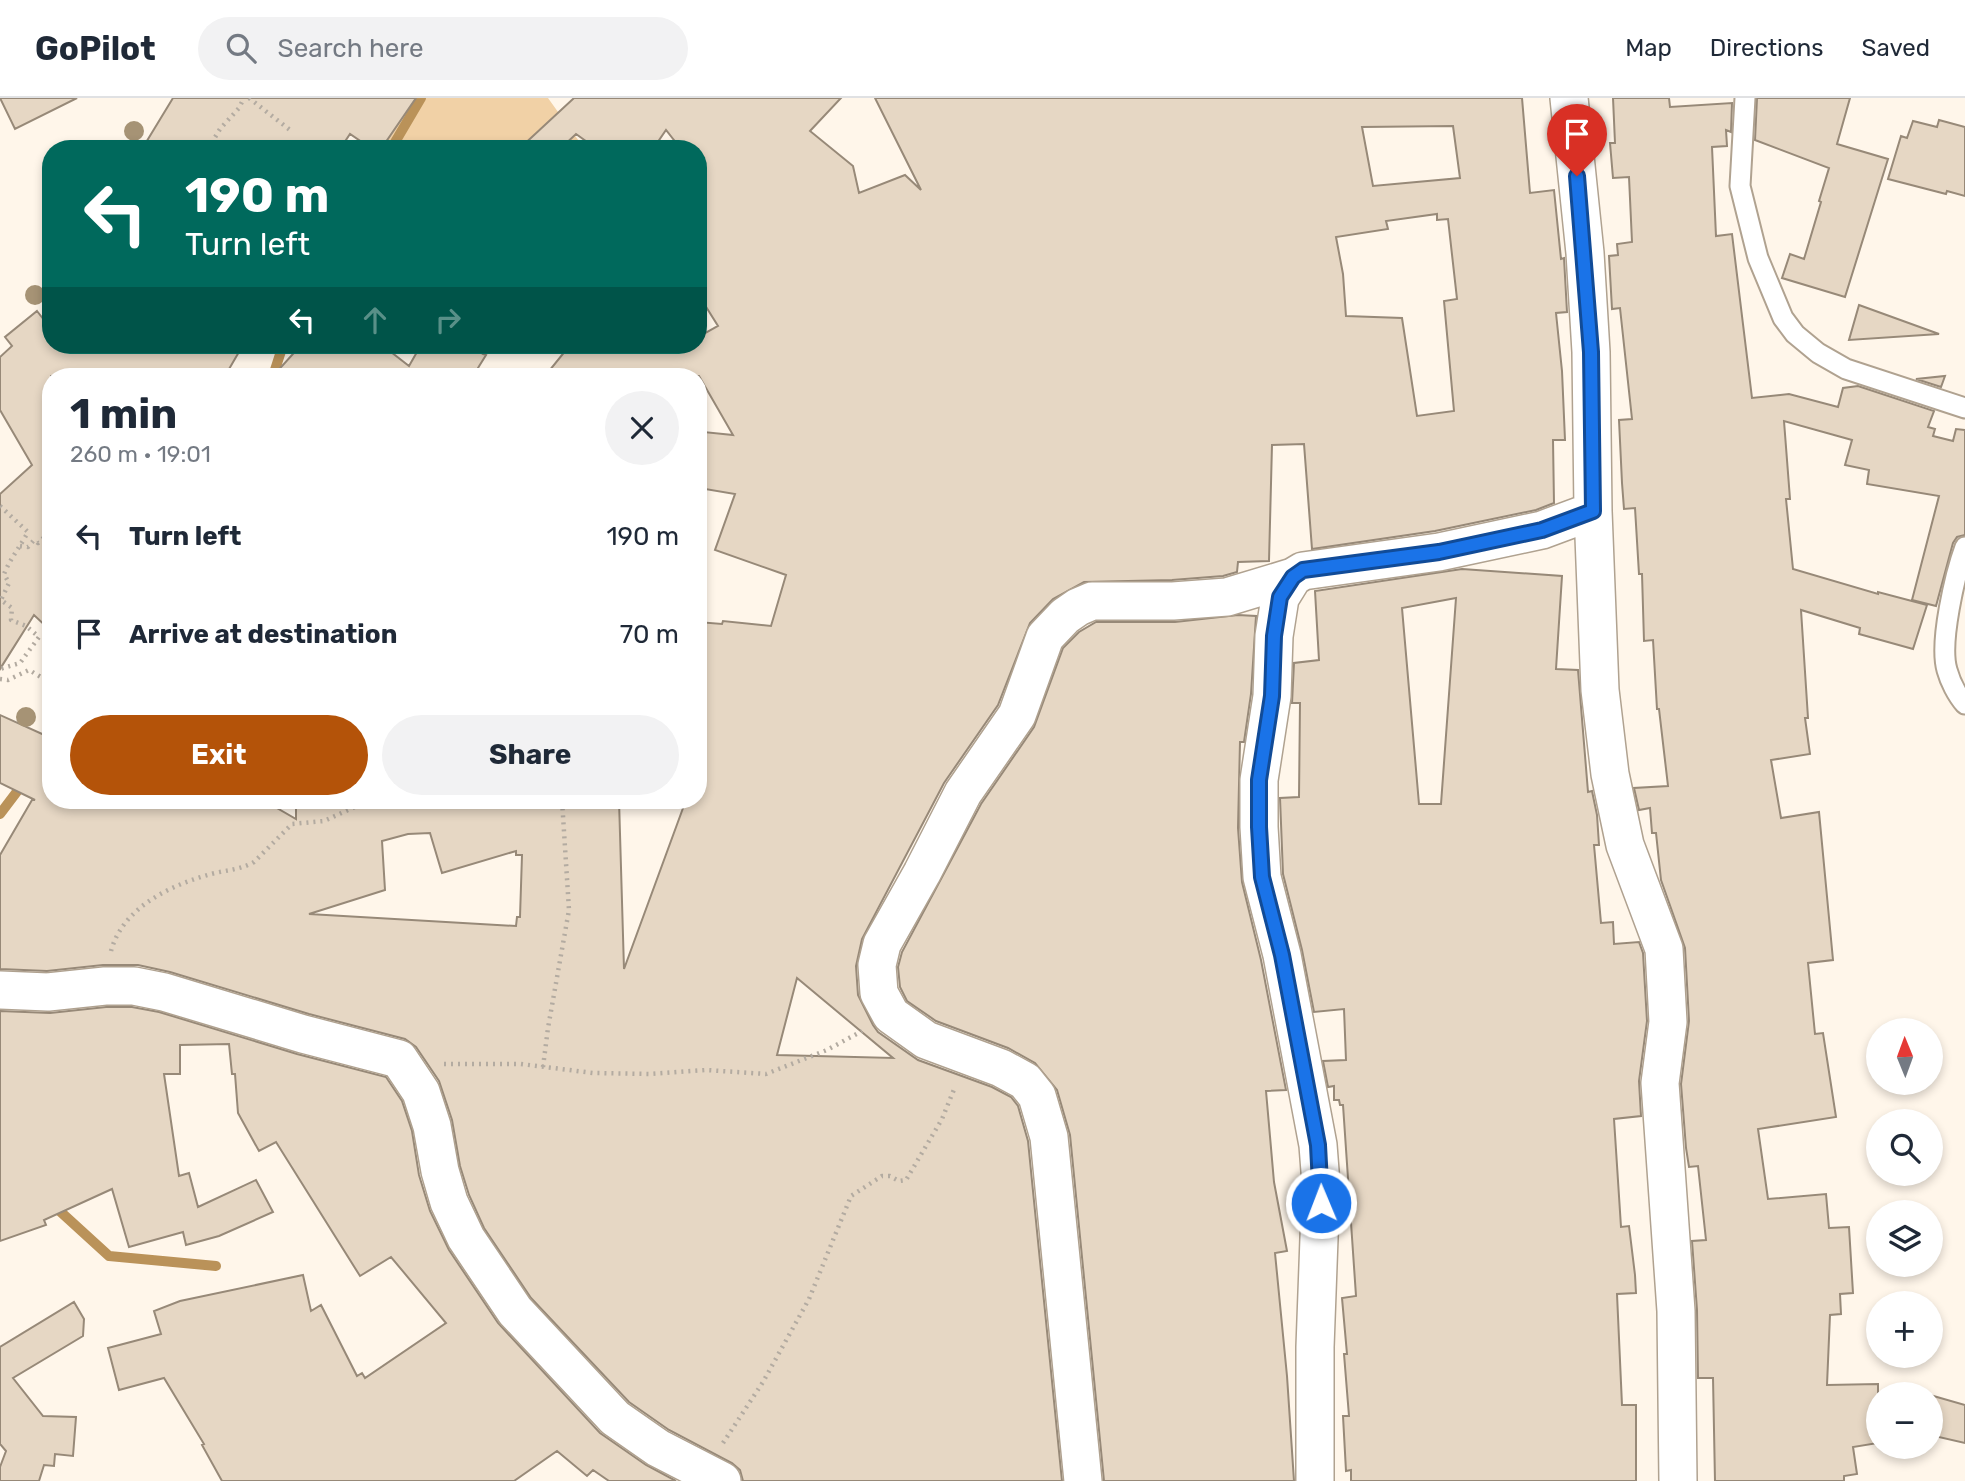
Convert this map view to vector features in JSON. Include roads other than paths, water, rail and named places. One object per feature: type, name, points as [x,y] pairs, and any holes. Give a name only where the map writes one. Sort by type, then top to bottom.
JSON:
[{"type":"street","points":[[1569,98],[1591,340],[1593,511],[1600,690],[1609,774],[1625,845],[1664,949],[1668,1022],[1660,1083],[1676,1299],[1678,1481]]},
{"type":"street","points":[[1083,1481],[1049,1137],[1037,1096],[1024,1081],[1001,1068],[926,1040],[891,1016],[879,993],[877,965],[882,944],[963,793],[1017,715],[1045,637],[1077,607],[1092,601],[1173,601],[1227,597],[1293,577],[1303,570],[1439,552],[1542,530],[1593,511]]},
{"type":"street","points":[[1293,577],[1280,597],[1274,636],[1272,696],[1259,780],[1259,827],[1262,877],[1282,955],[1318,1145],[1321,1184],[1315,1481]]},
{"type":"street","points":[[0,990],[48,992],[134,986],[164,992],[303,1034],[398,1059],[421,1092],[432,1126],[449,1202],[466,1238],[515,1311],[615,1418],[658,1448],[713,1477]]},
{"type":"lane","points":[[1745,98],[1740,187],[1758,258],[1783,318],[1795,334],[1818,353],[1846,369],[1965,408]]},
{"type":"lane","points":[[1965,547],[1946,631],[1947,669],[1959,698],[1965,704]]},
{"type":"waterway","points":[[396,140],[421,98]]},
{"type":"waterway","points":[[276,368],[280,354]]},
{"type":"waterway","points":[[0,814],[25,781]]},
{"type":"waterway","points":[[52,1204],[109,1256],[216,1266]]}]
